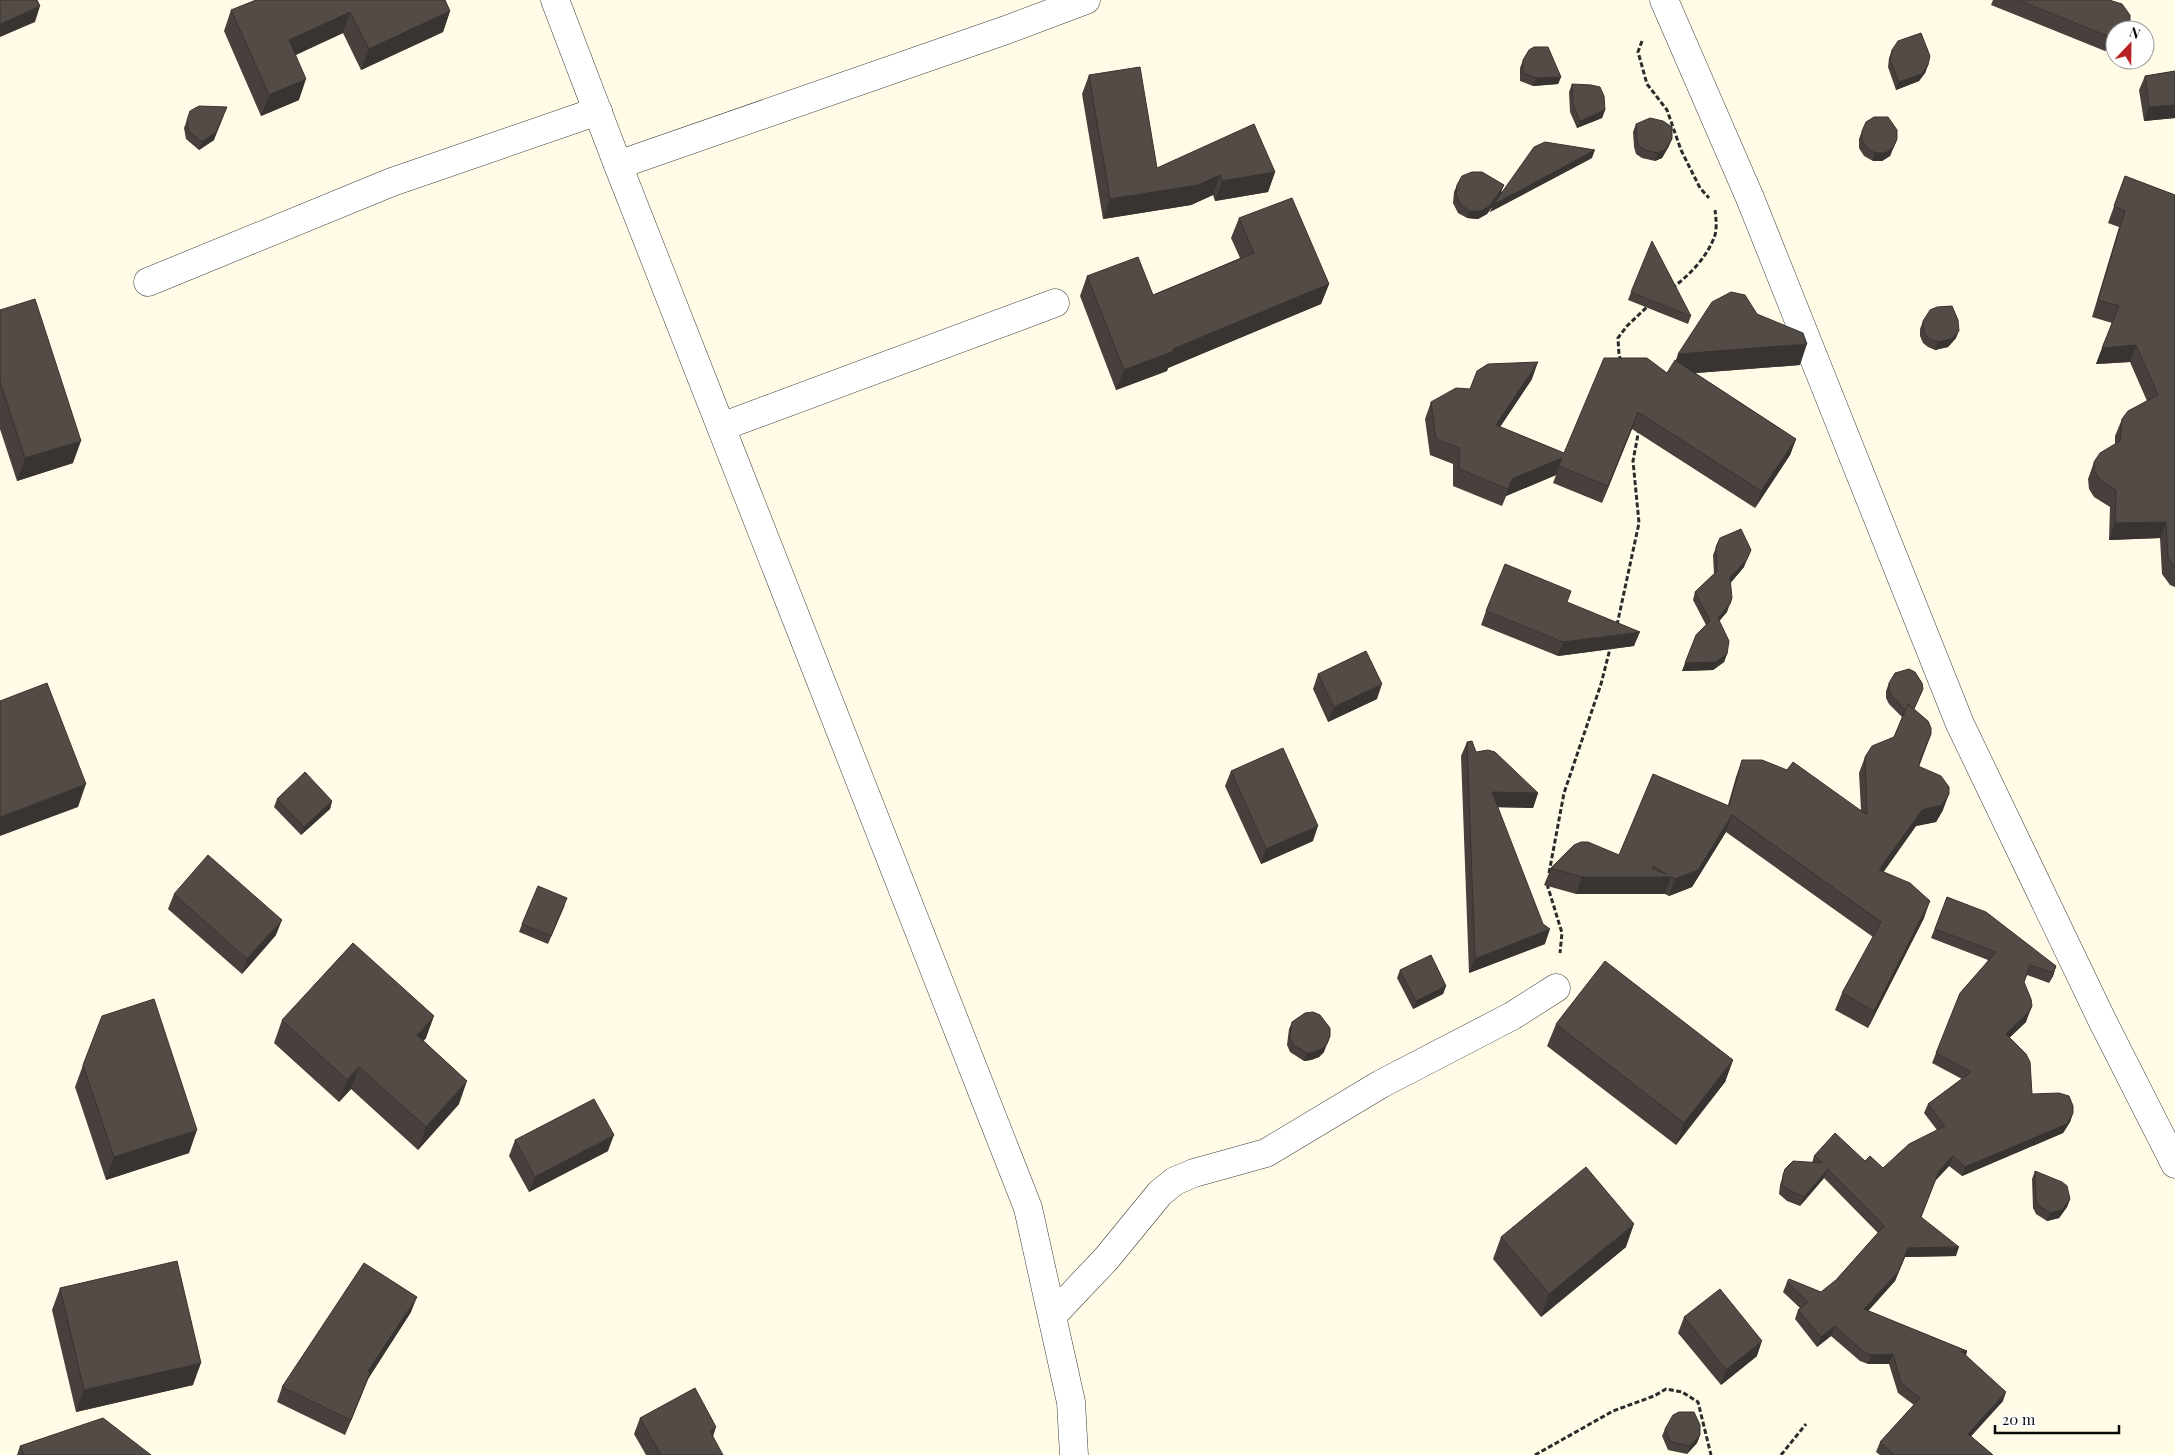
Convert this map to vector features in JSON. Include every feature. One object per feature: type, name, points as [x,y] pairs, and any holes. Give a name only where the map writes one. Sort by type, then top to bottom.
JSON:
[{"type":"street","points":[[555,0],[1028,1208],[1071,1402],[1074,1455]]},
{"type":"street","points":[[618,165],[1006,30],[1086,0]]},
{"type":"street","points":[[1664,0],[1750,198],[1960,724],[2102,1020],[2175,1164]]},
{"type":"street","points":[[148,282],[392,182],[598,110]]},
{"type":"street","points":[[721,427],[1055,303]]},
{"type":"street","points":[[1053,1315],[1106,1259],[1160,1193],[1175,1181],[1194,1173],[1266,1154],[1382,1084],[1512,1016],[1556,988]]},
{"type":"path","points":[[1644,35],[1638,52],[1647,84],[1667,110],[1681,150],[1700,188],[1713,202]]},
{"type":"path","points":[[1670,290],[1690,274],[1716,234],[1714,208]]},
{"type":"path","points":[[1623,364],[1619,356],[1618,338],[1642,310],[1656,300]]},
{"type":"path","points":[[1616,628],[1639,523],[1633,461],[1640,426]]},
{"type":"path","points":[[1556,988],[1562,933],[1547,884],[1564,793],[1601,684],[1614,637]]},
{"type":"path","points":[[1535,1455],[1613,1412],[1654,1396],[1666,1389],[1682,1392],[1698,1402],[1711,1455]]},
{"type":"path","points":[[1781,1455],[1806,1424]]},
{"type":"building","points":[[0,0],[37,0],[40,6],[0,24]]},
{"type":"building","points":[[256,0],[445,0],[450,11],[369,49],[350,12],[289,40],[306,79],[269,95],[231,10]]},
{"type":"building","points":[[2018,0],[2109,0],[2122,4],[2130,15],[2130,20],[2105,20],[2105,35]]},
{"type":"building","points":[[1921,33],[1930,56],[1928,65],[1922,74],[1899,82],[1890,60],[1892,50],[1898,41]]},
{"type":"building","points":[[1534,47],[1548,47],[1561,77],[1536,78],[1523,73],[1523,60],[1529,50]]},
{"type":"building","points":[[1140,67],[1157,168],[1254,124],[1275,172],[1222,181],[1220,175],[1198,185],[1110,199],[1089,75]]},
{"type":"building","points":[[2175,71],[2175,105],[2149,107],[2145,76]]},
{"type":"building","points":[[1572,84],[1600,87],[1604,96],[1605,110],[1580,121],[1573,104]]},
{"type":"building","points":[[199,106],[227,107],[216,132],[202,142],[189,131],[187,120],[190,111]]},
{"type":"building","points":[[1874,117],[1888,117],[1897,130],[1897,139],[1893,148],[1885,153],[1875,153],[1867,148],[1862,140],[1862,131],[1866,122]]},
{"type":"building","points":[[1650,118],[1663,121],[1672,127],[1672,139],[1665,150],[1658,153],[1645,150],[1639,146],[1637,139],[1636,124]]},
{"type":"building","points":[[1545,142],[1595,150],[1493,205],[1534,147]]},
{"type":"building","points":[[1472,172],[1482,172],[1504,185],[1490,206],[1481,211],[1470,211],[1461,205],[1456,195],[1457,185],[1462,176]]},
{"type":"building","points":[[2125,176],[2175,195],[2175,568],[2168,557],[2166,522],[2115,523],[2116,490],[2100,480],[2095,472],[2094,462],[2100,453],[2120,441],[2122,419],[2128,411],[2158,395],[2136,345],[2102,348],[2119,306],[2098,300],[2125,211],[2114,206]]},
{"type":"building","points":[[1292,198],[1329,284],[1173,349],[1174,351],[1124,370],[1087,276],[1138,257],[1153,295],[1254,253],[1239,218]]},
{"type":"building","points":[[1652,241],[1691,316],[1631,292]]},
{"type":"building","points":[[1731,292],[1745,295],[1757,314],[1803,333],[1807,344],[1678,354],[1712,302]]},
{"type":"building","points":[[35,299],[81,441],[25,458],[0,382],[0,310]]},
{"type":"building","points":[[1952,306],[1958,320],[1959,331],[1951,339],[1938,342],[1931,340],[1923,328],[1923,321],[1930,310],[1937,307]]},
{"type":"building","points":[[1604,358],[1647,358],[1667,373],[1675,360],[1796,439],[1761,491],[1638,412],[1608,486],[1559,466],[1562,458],[1512,479],[1508,489],[1459,469],[1459,448],[1436,439],[1431,402],[1456,388],[1470,389],[1477,371],[1488,364],[1538,362],[1496,425],[1564,453]]},
{"type":"building","points":[[1741,529],[1751,550],[1747,559],[1730,578],[1732,598],[1730,604],[1718,618],[1729,641],[1727,654],[1716,662],[1685,663],[1696,635],[1710,621],[1695,592],[1717,571],[1716,547],[1720,538]]},
{"type":"building","points":[[1505,564],[1571,591],[1567,602],[1640,632],[1563,642],[1486,611]]},
{"type":"building","points":[[1366,651],[1382,684],[1334,707],[1318,674]]},
{"type":"building","points":[[1909,669],[1915,672],[1922,683],[1923,689],[1914,709],[1908,704],[1905,710],[1892,696],[1889,690],[1889,683],[1895,673]]},
{"type":"building","points":[[47,683],[86,784],[0,817],[0,701]]},
{"type":"building","points":[[1908,704],[1928,721],[1931,728],[1931,734],[1918,766],[1941,776],[1949,787],[1949,794],[1942,805],[1922,810],[1879,870],[1910,883],[1930,901],[1874,1011],[1842,993],[1881,922],[1732,815],[1698,870],[1675,879],[1671,877],[1582,877],[1551,868],[1574,845],[1581,842],[1588,842],[1619,855],[1653,774],[1729,806],[1742,760],[1762,760],[1787,770],[1793,762],[1867,815],[1865,757],[1872,746],[1894,737]],"holes":[[[1653,866],[1666,874],[1652,868]]]},
{"type":"building","points":[[1472,741],[1476,752],[1488,750],[1495,752],[1538,793],[1492,792],[1543,924],[1550,929],[1475,959],[1467,742]]},
{"type":"building","points":[[1283,748],[1318,826],[1266,849],[1231,771]]},
{"type":"building","points":[[305,772],[332,801],[304,827],[277,799]]},
{"type":"building","points":[[208,855],[282,920],[247,959],[174,894]]},
{"type":"building","points":[[538,886],[567,898],[551,936],[522,924]]},
{"type":"building","points":[[1947,897],[1986,912],[2056,966],[2053,973],[2030,965],[2024,982],[2032,1006],[2029,1012],[2006,1034],[2026,1054],[2030,1062],[2032,1094],[2059,1093],[2069,1096],[2073,1106],[2073,1113],[2067,1124],[1965,1167],[1953,1156],[1939,1171],[1921,1217],[1959,1247],[1908,1248],[1898,1272],[1864,1309],[1967,1351],[1961,1351],[2006,1392],[1968,1434],[1993,1455],[1894,1455],[1880,1442],[1920,1398],[1901,1383],[1893,1354],[1871,1355],[1864,1352],[1835,1326],[1821,1337],[1798,1310],[1808,1302],[1787,1282],[1789,1279],[1821,1292],[1836,1280],[1884,1226],[1828,1169],[1804,1197],[1782,1185],[1785,1169],[1793,1161],[1822,1163],[1814,1156],[1835,1133],[1865,1161],[1870,1156],[1883,1168],[1909,1144],[1945,1126],[1928,1104],[1971,1072],[1936,1053],[1960,993],[1996,952],[1935,929]]},
{"type":"building","points":[[353,943],[434,1016],[417,1035],[467,1081],[426,1127],[359,1067],[347,1080],[282,1020]]},
{"type":"building","points":[[1431,955],[1446,986],[1416,1001],[1400,970]]},
{"type":"building","points":[[1605,961],[1733,1060],[1684,1123],[1556,1024]]},
{"type":"building","points":[[154,999],[197,1130],[114,1157],[83,1065],[102,1016]]},
{"type":"building","points":[[1313,1012],[1320,1015],[1330,1028],[1330,1036],[1327,1044],[1322,1049],[1307,1053],[1293,1045],[1290,1038],[1292,1022],[1305,1013]]},
{"type":"building","points":[[594,1099],[614,1135],[535,1177],[515,1140]]},
{"type":"building","points":[[1586,1167],[1634,1224],[1549,1294],[1501,1237]]},
{"type":"building","points":[[2035,1171],[2067,1186],[2070,1199],[2062,1210],[2050,1213],[2039,1206],[2036,1200]]},
{"type":"building","points":[[177,1261],[201,1363],[84,1390],[60,1288]]},
{"type":"building","points":[[364,1263],[417,1297],[368,1371],[370,1373],[351,1420],[282,1387]]},
{"type":"building","points":[[1720,1289],[1762,1341],[1726,1370],[1684,1317]]},
{"type":"building","points":[[695,1388],[716,1427],[710,1431],[723,1455],[661,1455],[640,1418]]},
{"type":"building","points":[[1679,1412],[1694,1412],[1700,1425],[1700,1435],[1690,1446],[1671,1442],[1665,1429],[1673,1415]]},
{"type":"building","points":[[103,1418],[151,1455],[24,1455],[20,1446]]}]
